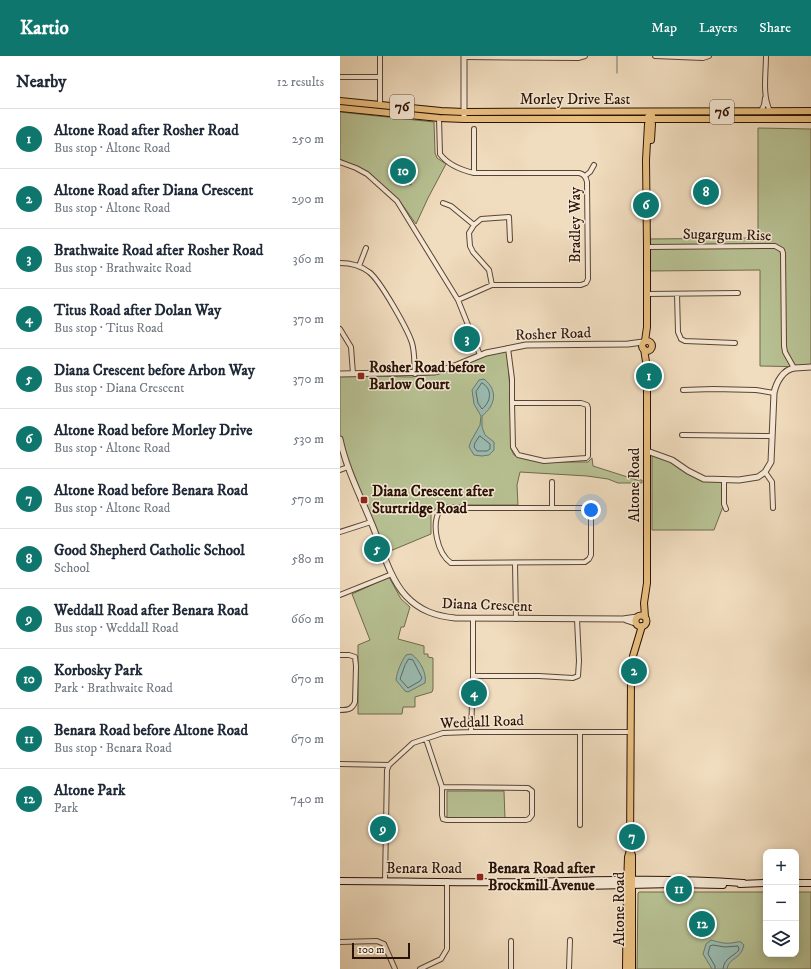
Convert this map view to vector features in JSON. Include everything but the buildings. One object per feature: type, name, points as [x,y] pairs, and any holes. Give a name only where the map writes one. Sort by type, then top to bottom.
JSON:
[{"type":"main road","name":"Morley Drive East","points":[[340,101],[464,112],[811,111]]},
{"type":"main road","name":"Morley Drive East","points":[[340,108],[439,118],[464,119],[811,119]]},
{"type":"main road","points":[[634,112],[645,115],[649,119],[656,113],[661,112]]},
{"type":"main road","name":"Altone Road","points":[[626,969],[632,855],[630,850],[632,665],[637,642],[638,621],[644,603],[647,583],[647,189],[652,124],[649,119]]},
{"type":"main road","name":"Altone Road","points":[[644,603],[645,617]]},
{"type":"main road","points":[[641,615],[645,617],[646,622],[638,621],[641,615]]},
{"type":"main road","name":"Benara Road","points":[[340,881],[712,881],[763,883]]},
{"type":"main road","name":"Altone Road","points":[[630,882],[632,969]]},
{"type":"main road","points":[[799,883],[811,883]]},
{"type":"street","points":[[380,56],[380,104]]},
{"type":"street","points":[[464,119],[464,57],[578,58],[585,56]]},
{"type":"street","points":[[655,56],[703,58],[709,56]]},
{"type":"street","points":[[766,56],[767,104],[770,111]]},
{"type":"street","points":[[340,77],[380,77]]},
{"type":"street","points":[[761,111],[764,104],[766,90]]},
{"type":"street","name":"Bradley Way","points":[[439,118],[440,154],[449,164],[465,171],[474,173],[579,173],[585,176],[587,182],[588,279],[586,283],[581,285],[492,285],[458,300]]},
{"type":"street","points":[[474,129],[474,173]]},
{"type":"street","points":[[340,162],[356,168],[366,174],[397,201],[458,300],[480,355]]},
{"type":"street","points":[[585,176],[590,172],[594,165]]},
{"type":"street","points":[[443,203],[451,206],[474,225]]},
{"type":"street","points":[[492,285],[489,270],[473,252],[470,246],[469,233],[474,225],[481,219],[509,217],[510,240]]},
{"type":"street","name":"Sugargum Rise","points":[[647,247],[775,246],[782,250],[784,346],[785,352],[794,368]]},
{"type":"street","points":[[358,266],[366,248]]},
{"type":"street","points":[[340,263],[358,266],[368,271],[378,282],[409,334],[413,347],[415,374]]},
{"type":"street","points":[[647,294],[738,293]]},
{"type":"street","points":[[677,294],[678,332],[681,340],[735,343]]},
{"type":"street","points":[[340,329],[351,347],[353,374]]},
{"type":"street","name":"Rosher Road","points":[[340,374],[415,374],[435,372],[452,367],[480,355],[526,345],[646,345]]},
{"type":"street","points":[[508,348],[512,379],[512,403],[513,447],[518,455],[544,461],[586,458],[588,456],[588,408],[585,403],[512,403]]},
{"type":"street","points":[[647,454],[658,455],[672,460],[699,477],[709,480],[752,479],[762,475],[772,462],[775,386],[784,374],[794,368],[811,368]]},
{"type":"street","points":[[683,390],[756,390],[774,393]]},
{"type":"street","points":[[682,435],[772,436]]},
{"type":"street","name":"Diana Crescent","points":[[340,439],[342,451],[348,467],[392,574],[401,589],[419,608],[432,614],[444,617],[473,619],[623,619],[638,621]]},
{"type":"street","points":[[340,470],[348,467]]},
{"type":"street","points":[[765,472],[772,482],[774,508]]},
{"type":"street","points":[[724,479],[724,504],[726,509]]},
{"type":"street","points":[[552,482],[552,508]]},
{"type":"street","points":[[591,506],[591,555],[589,560],[578,563],[451,563],[439,545],[436,536],[436,519],[440,510],[444,508],[552,508],[591,506]]},
{"type":"street","points":[[340,532],[371,522]]},
{"type":"street","points":[[515,563],[516,619]]},
{"type":"street","points":[[340,595],[392,574]]},
{"type":"street","points":[[471,732],[473,619]]},
{"type":"street","points":[[473,676],[539,676],[573,678],[578,676],[579,661],[577,619]]},
{"type":"street","points":[[340,655],[355,657],[356,697],[354,707],[347,710],[340,710]]},
{"type":"street","points":[[580,732],[580,825]]},
{"type":"street","name":"Weddall Road","points":[[389,765],[414,744],[443,733],[631,732]]},
{"type":"street","points":[[426,739],[442,787],[442,815],[444,819],[526,820],[532,815],[532,791],[528,788],[442,787]]},
{"type":"street","points":[[340,764],[389,765],[387,770],[385,881]]},
{"type":"street","points":[[420,969],[441,959],[447,949],[447,881]]},
{"type":"street","points":[[569,969],[570,940]]},
{"type":"street","points":[[340,942],[377,941],[384,944],[395,969]]},
{"type":"street","points":[[510,969],[511,941]]},
{"type":"green space","points":[[340,112],[434,122],[435,153],[437,158],[446,164],[416,224],[399,200],[370,175],[340,159]]},
{"type":"green space","points":[[758,128],[811,129],[811,367],[760,366],[760,270],[647,271],[647,239],[758,238]]},
{"type":"green space","points":[[507,350],[511,403],[511,449],[514,455],[540,462],[588,462],[592,458],[593,466],[637,480],[642,480],[642,483],[618,483],[608,479],[587,476],[520,472],[517,485],[518,505],[439,505],[431,514],[431,534],[383,554],[340,440],[340,375],[411,377],[435,374],[478,358]]},
{"type":"green space","points":[[658,455],[672,460],[699,477],[724,479],[724,504],[714,530],[652,530],[652,456]]},
{"type":"green space","points":[[389,577],[401,599],[410,607],[404,627],[401,627],[398,639],[424,646],[424,654],[428,654],[428,657],[433,658],[433,689],[432,692],[415,697],[415,707],[403,707],[402,714],[358,714],[358,645],[370,640],[352,594]]},
{"type":"green space","points":[[447,791],[504,791],[505,819],[447,819]]},
{"type":"green space","points":[[763,892],[763,957],[799,957],[799,892],[811,892],[811,969],[637,969],[638,893]]},
{"type":"water","points":[[406,160],[414,163],[416,167],[411,185],[406,184],[397,172],[395,165]]},
{"type":"water","points":[[484,379],[492,388],[494,398],[487,412],[482,416],[482,427],[485,435],[494,442],[494,450],[489,455],[482,456],[474,455],[469,447],[480,425],[481,416],[474,404],[472,390],[479,380]]},
{"type":"water","points":[[411,654],[422,667],[425,675],[425,683],[408,692],[405,691],[396,680],[398,670],[404,658],[406,655]]},
{"type":"water","points":[[711,940],[726,943],[741,942],[744,945],[738,956],[730,962],[727,969],[712,969],[703,954],[706,944]]},
{"type":"waterway","points":[[617,56],[617,73]]},
{"type":"place","name":"Korbosky Park","points":[[403,171]]},
{"type":"place","name":"Good Shepherd Catholic School","points":[[706,192]]},
{"type":"place","name":"Altone Road before Morley Drive","points":[[646,205]]},
{"type":"place","name":"Brathwaite Road after Rosher Road","points":[[467,339]]},
{"type":"place","name":"Rosher Road before Barlow Court","points":[[361,376]]},
{"type":"place","name":"Altone Road after Rosher Road","points":[[649,376]]},
{"type":"place","name":"Diana Crescent after Sturtridge Road","points":[[364,500]]},
{"type":"place","name":"Diana Crescent before Arbon Way","points":[[377,549]]},
{"type":"place","name":"Altone Road after Diana Crescent","points":[[634,671]]},
{"type":"place","name":"Titus Road after Dolan Way","points":[[474,693]]},
{"type":"place","name":"Weddall Road after Benara Road","points":[[383,829]]},
{"type":"place","name":"Altone Road before Benara Road","points":[[632,837]]},
{"type":"place","name":"Benara Road after Brockmill Avenue","points":[[480,877]]},
{"type":"place","name":"Benara Road before Altone Road","points":[[679,889]]},
{"type":"place","name":"Altone Park","points":[[702,924]]}]
